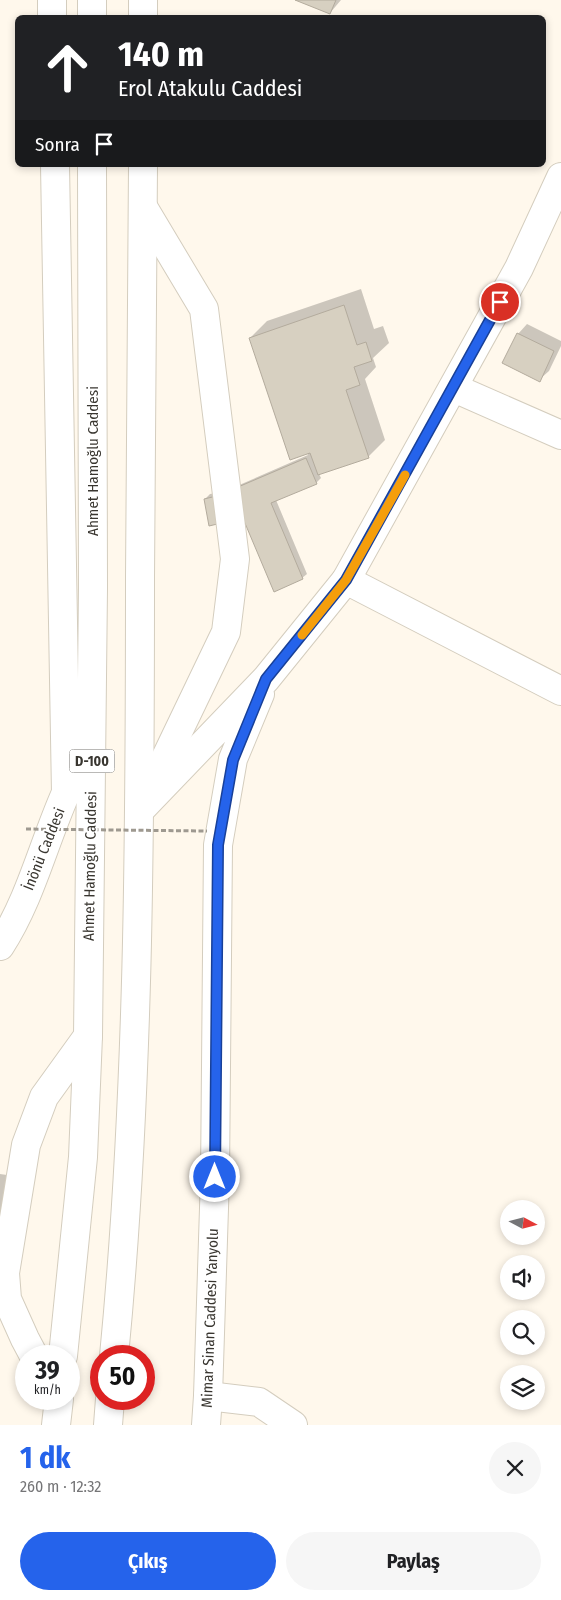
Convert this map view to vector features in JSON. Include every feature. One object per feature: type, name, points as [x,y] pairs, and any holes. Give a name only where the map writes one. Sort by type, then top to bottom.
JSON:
[{"type":"main road","points":[[52,0],[52,15]]},
{"type":"main road","points":[[92,0],[92,15]]},
{"type":"main road","points":[[143,0],[143,15]]},
{"type":"main road","points":[[55,167],[66,794]]},
{"type":"main road","name":"Ahmet Hamoğlu Caddesi","points":[[64,1345],[83,1157],[88,1036],[92,753],[92,167]]},
{"type":"main road","points":[[115,1345],[122,1278],[136,1008],[140,810],[143,167]]},
{"type":"main road","points":[[140,810],[266,679],[346,580],[519,268],[561,177]]},
{"type":"main road","points":[[140,810],[226,632],[235,559],[204,309],[143,207]]},
{"type":"main road","points":[[454,388],[561,435]]},
{"type":"main road","points":[[346,580],[561,691]]},
{"type":"main road","name":"Mimar Sinan Caddesi Yanyolu","points":[[206,1425],[215,1177],[218,845],[233,760],[266,679]]},
{"type":"main road","name":"İnönü Caddesi","points":[[0,946],[11,929],[36,872],[66,794],[92,753]]},
{"type":"main road","points":[[28,1345],[8,1299],[5,1273],[26,1146],[44,1097],[88,1036]]},
{"type":"main road","points":[[208,1396],[259,1402],[294,1425]]},
{"type":"main road","points":[[56,1425],[58,1410]]},
{"type":"main road","points":[[108,1425],[109,1410]]},
{"type":"path","points":[[26,829],[207,831]]},
{"type":"building","points":[[295,0],[336,0],[330,14]]},
{"type":"building","points":[[344,305],[357,345],[366,342],[372,361],[354,367],[360,385],[346,390],[369,458],[318,475],[310,453],[290,460],[249,338]]},
{"type":"building","points":[[517,333],[554,351],[540,382],[502,363]]},
{"type":"building","points":[[306,458],[317,484],[271,503],[303,579],[274,592],[231,490]]},
{"type":"building","points":[[225,494],[230,521],[209,526],[204,499]]},
{"type":"slow traffic","points":[[302,635],[346,580],[405,475]]},
{"type":"route","points":[[215,1177],[218,845],[233,760],[266,679],[346,580],[500,302]]}]
